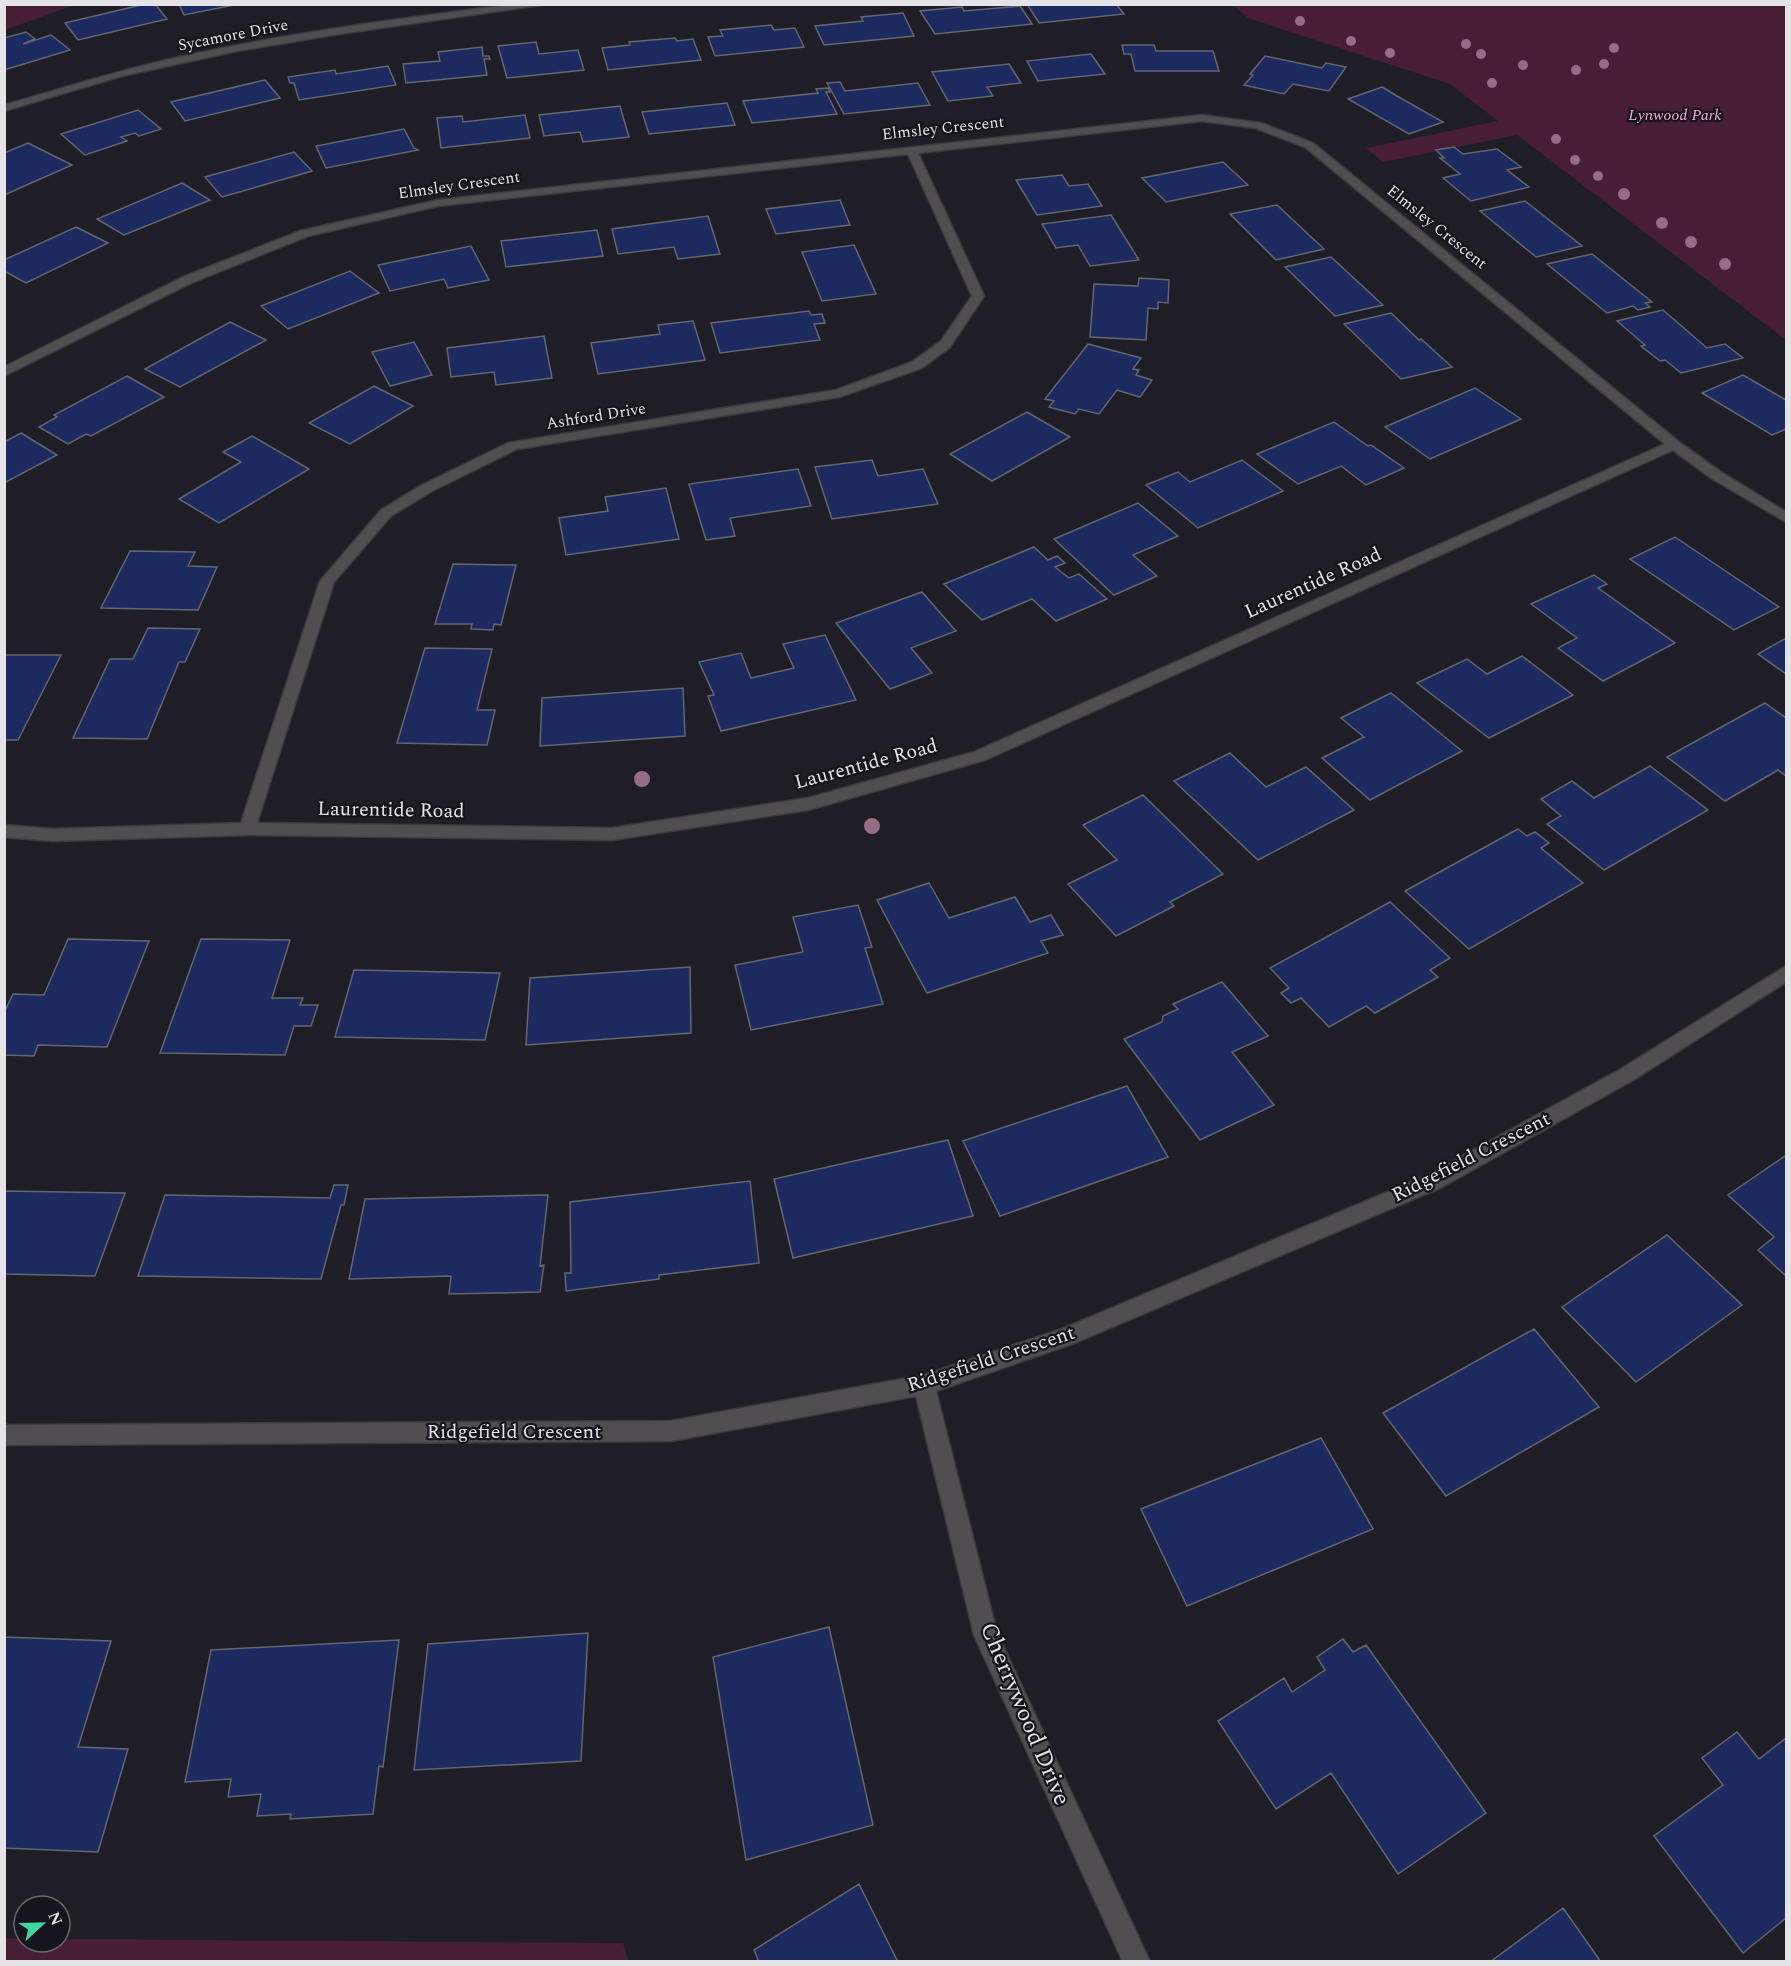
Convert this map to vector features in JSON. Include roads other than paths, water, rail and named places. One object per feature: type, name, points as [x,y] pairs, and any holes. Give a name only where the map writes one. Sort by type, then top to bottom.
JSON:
[{"type":"street","name":"Sycamore Drive","points":[[4,108],[134,70],[255,45],[335,30],[544,4]]},
{"type":"street","name":"Elmsley Crescent","points":[[4,372],[187,280],[304,233],[438,203],[1202,118],[1243,120],[1283,131],[1309,145],[1674,444],[1716,475],[1786,518]]},
{"type":"street","name":"Ashford Drive","points":[[247,829],[327,581],[386,513],[427,488],[513,446],[839,393],[917,364],[946,344],[978,296],[911,149]]},
{"type":"street","name":"Laurentide Road","points":[[4,831],[53,835],[247,829],[612,834],[808,804],[979,756],[1674,444]]},
{"type":"street","name":"Ridgefield Crescent","points":[[4,1435],[671,1431],[924,1385],[1065,1337],[1435,1181],[1628,1074],[1786,973]]},
{"type":"street","name":"Cherrywood Drive","points":[[924,1385],[986,1635],[1137,1962]]},
{"type":"park label","name":"Lynwood Park","points":[[1675,115]]}]
